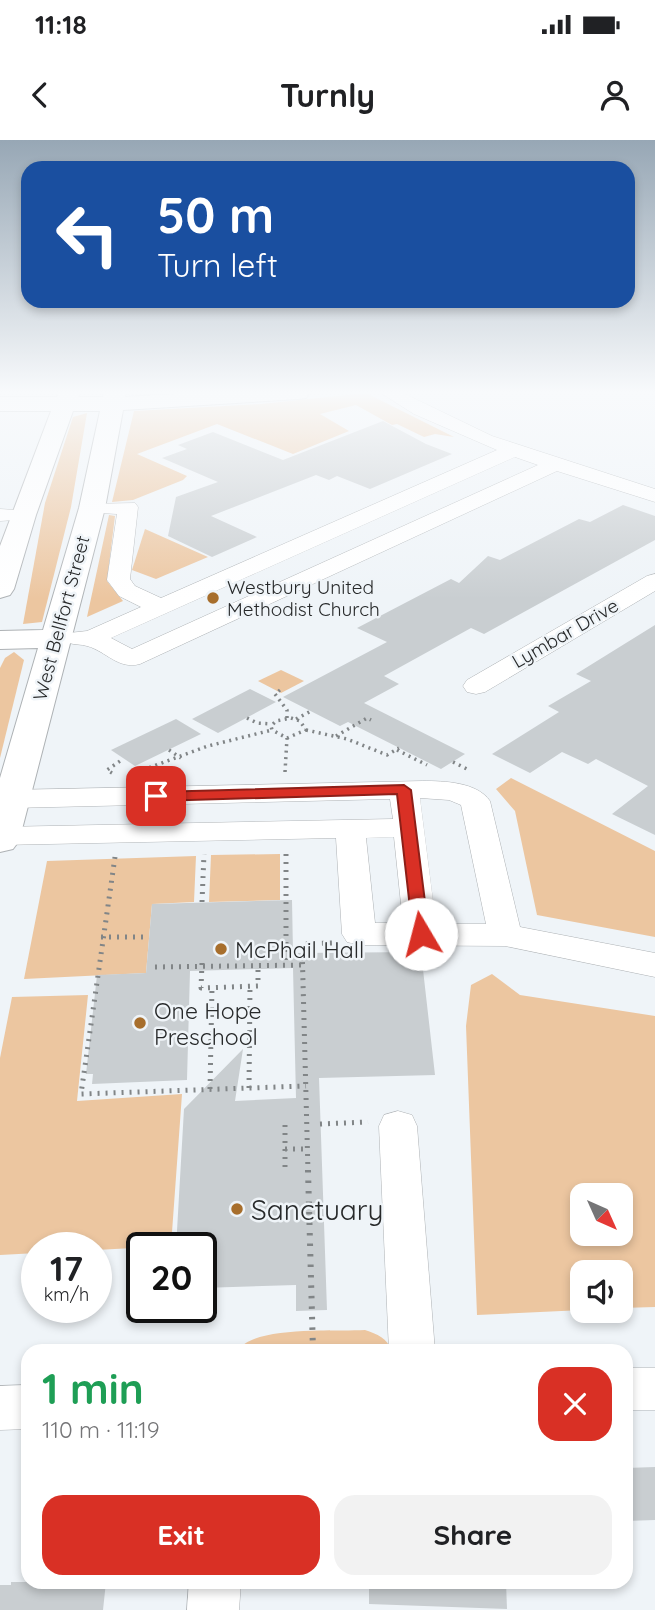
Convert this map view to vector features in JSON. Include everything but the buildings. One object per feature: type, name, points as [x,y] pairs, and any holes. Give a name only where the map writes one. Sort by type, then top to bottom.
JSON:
[{"type":"main road","points":[[0,589],[12,515],[37,462]]},
{"type":"main road","name":"West Bellfort Street","points":[[0,837],[92,508],[101,462]]},
{"type":"main road","points":[[0,640],[55,639]]},
{"type":"street","points":[[55,639],[91,638],[488,462]]},
{"type":"street","points":[[554,462],[655,496]]},
{"type":"street","points":[[91,638],[131,659],[558,463]]},
{"type":"street","points":[[92,508],[128,507],[118,580],[127,591],[160,607]]},
{"type":"street","name":"Lymbar Drive","points":[[476,686],[655,581]]},
{"type":"street","points":[[11,799],[404,790],[450,790],[465,794],[475,801],[505,935]]},
{"type":"street","points":[[404,790],[421,934]]},
{"type":"street","points":[[54,835],[61,799]]},
{"type":"street","points":[[350,828],[359,934],[505,935],[655,965]]},
{"type":"street","points":[[0,837],[407,828]]},
{"type":"street","points":[[398,1126],[412,1344]]},
{"type":"street","points":[[633,1390],[655,1389]]},
{"type":"street","points":[[0,1408],[21,1408]]},
{"type":"street","points":[[213,1610],[214,1589]]},
{"type":"path","points":[[280,690],[275,694],[287,710],[287,718]]},
{"type":"path","points":[[296,719],[311,711]]},
{"type":"path","points":[[247,718],[257,723],[272,724],[287,718],[296,719],[303,723],[306,730]]},
{"type":"path","points":[[336,736],[367,718],[371,720]]},
{"type":"path","points":[[272,724],[272,730]]},
{"type":"path","points":[[130,797],[137,771],[181,758],[208,746],[272,730],[287,738]]},
{"type":"path","points":[[287,738],[306,730],[336,736],[387,755],[399,748]]},
{"type":"path","points":[[284,793],[287,738]]},
{"type":"path","points":[[169,750],[181,758]]},
{"type":"path","points":[[286,850],[286,965]]},
{"type":"path","points":[[191,852],[218,852]]},
{"type":"path","points":[[202,902],[204,852]]},
{"type":"path","points":[[128,854],[116,855],[81,1094],[306,1086]]},
{"type":"path","points":[[313,1344],[302,944],[348,943],[359,934]]},
{"type":"path","points":[[102,937],[149,937]]},
{"type":"path","points":[[202,965],[201,988],[258,986],[258,965]]},
{"type":"path","points":[[155,967],[303,965]]},
{"type":"path","points":[[249,1088],[250,986]]},
{"type":"path","points":[[210,1089],[212,987]]},
{"type":"path","points":[[320,1124],[361,1121],[398,1126]]},
{"type":"path","points":[[285,1125],[285,1169]]},
{"type":"path","points":[[285,1149],[308,1149]]},
{"type":"shaded area","points":[[58,462],[79,462],[71,507],[42,622],[23,624],[45,503]]},
{"type":"shaded area","points":[[122,462],[154,462],[187,476],[133,500],[112,502]]},
{"type":"shaded area","points":[[109,515],[115,516],[107,581],[123,601],[87,617]]},
{"type":"shaded area","points":[[145,529],[208,557],[156,579],[132,570]]},
{"type":"shaded area","points":[[14,652],[24,660],[0,758],[0,668],[5,658]]},
{"type":"shaded area","points":[[281,670],[304,681],[281,693],[258,681]]},
{"type":"shaded area","points":[[511,778],[655,851],[655,937],[537,915],[515,811],[496,789]]},
{"type":"shaded area","points":[[280,854],[280,900],[209,902],[211,855]]},
{"type":"shaded area","points":[[196,856],[194,902],[152,904],[146,973],[24,979],[47,861]]},
{"type":"shaded area","points":[[492,974],[520,995],[655,1016],[655,1307],[633,1308],[633,1260],[570,1260],[570,1311],[477,1315],[466,1026],[471,985]]},
{"type":"shaded area","points":[[88,995],[77,1101],[182,1094],[172,1232],[126,1232],[126,1248],[112,1249],[112,1232],[21,1232],[21,1254],[0,1255],[0,1058],[12,997]]},
{"type":"shaded area","points":[[365,1330],[378,1335],[388,1344],[246,1344],[277,1333]]},
{"type":"place","name":"Westbury United Methodist Church","points":[[213,598]]},
{"type":"place","name":"McPhail Hall","points":[[221,949]]},
{"type":"place","name":"One Hope Preschool","points":[[140,1023]]},
{"type":"place","name":"Sanctuary","points":[[237,1209]]},
{"type":"route","points":[[156,796],[404,790],[421,934]]}]
